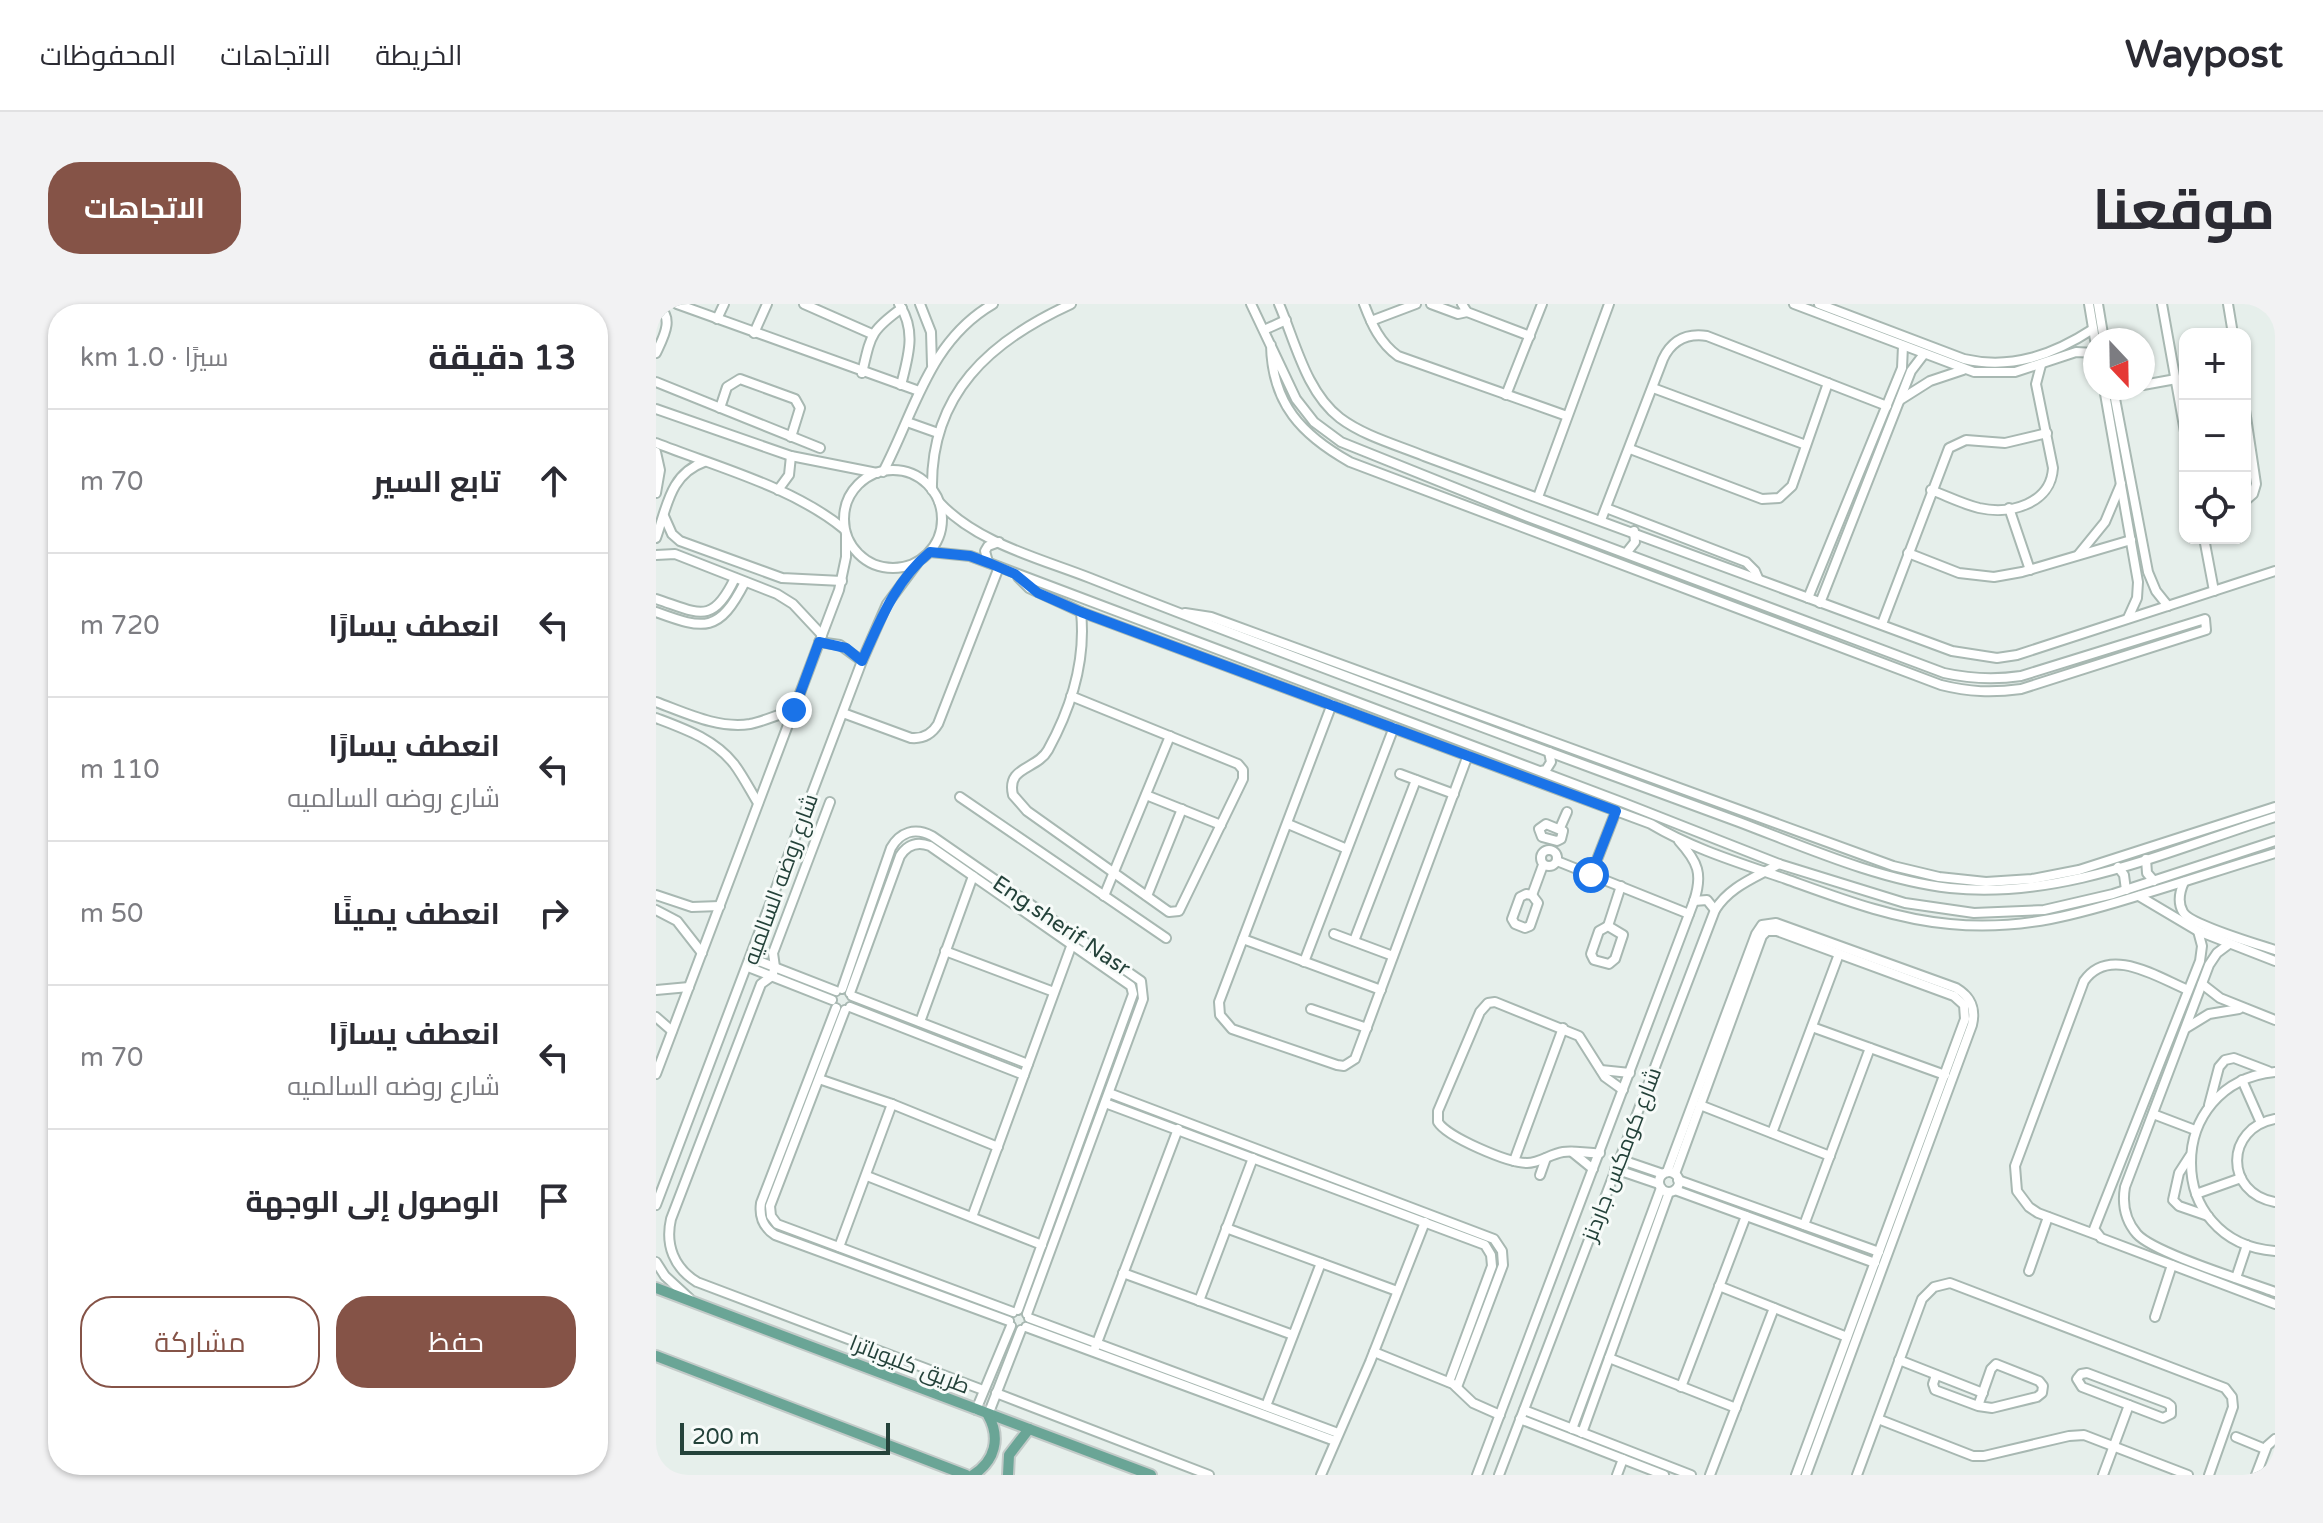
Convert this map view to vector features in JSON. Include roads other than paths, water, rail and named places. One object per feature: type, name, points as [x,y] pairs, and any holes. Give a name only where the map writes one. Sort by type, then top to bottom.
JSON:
[{"type":"main road","name":"طريق كليوباترا","points":[[656,1288],[1151,1475]]},
{"type":"main road","points":[[656,1356],[966,1475]]},
{"type":"main road","points":[[973,1475],[985,1466],[994,1450],[995,1432],[988,1415]]},
{"type":"main road","points":[[1008,1475],[1009,1455],[1029,1429]]},
{"type":"street","points":[[677,304],[919,391]]},
{"type":"street","points":[[717,319],[724,304]]},
{"type":"street","points":[[754,333],[767,304]]},
{"type":"street","points":[[804,304],[872,334]]},
{"type":"street","points":[[920,304],[931,332],[932,365]]},
{"type":"street","points":[[845,532],[846,505],[850,495],[867,478],[880,472],[907,422],[932,365],[966,324],[993,304]]},
{"type":"street","points":[[932,490],[938,433],[953,401],[971,374],[993,349],[1019,330],[1071,304]]},
{"type":"street","points":[[1251,304],[1264,330],[1271,345],[1296,399],[1327,433],[1356,450],[1627,552],[1664,559],[1729,591],[1944,673],[1971,679],[2021,676],[2205,619],[2206,630],[2021,689],[1994,693],[1941,685],[1350,462],[1321,445],[1295,421],[1278,390],[1271,361],[1271,345]]},
{"type":"street","points":[[1279,304],[1311,381],[1339,417],[1380,438],[1952,651],[1997,658],[2017,655],[2275,571]]},
{"type":"street","points":[[1364,304],[1385,347],[1398,356],[1567,416]]},
{"type":"street","points":[[1371,321],[1416,304]]},
{"type":"street","points":[[1431,304],[1458,314],[1464,308],[1530,336]]},
{"type":"street","points":[[1506,395],[1542,304]]},
{"type":"street","points":[[1538,497],[1609,304]]},
{"type":"street","points":[[1794,304],[1823,307],[1964,359],[1991,363],[2041,356],[2083,334]]},
{"type":"street","points":[[2089,304],[2093,328]]},
{"type":"street","points":[[2098,304],[2102,328]]},
{"type":"street","points":[[2162,304],[2180,400]]},
{"type":"street","points":[[2228,304],[2232,328]]},
{"type":"street","points":[[656,306],[666,314],[667,321],[656,353]]},
{"type":"street","points":[[862,373],[872,334],[900,306],[909,325],[910,346],[901,385]]},
{"type":"street","points":[[1823,307],[1903,346],[1964,370],[1995,373],[2021,371],[2083,352]]},
{"type":"street","points":[[1264,330],[1286,320]]},
{"type":"street","points":[[1601,520],[1667,350],[1680,338],[1698,335],[1887,406]]},
{"type":"street","points":[[1898,395],[1903,346]]},
{"type":"street","points":[[1820,603],[1898,395],[1924,354]]},
{"type":"street","points":[[1931,490],[1979,508],[2009,508],[2035,501],[2049,487],[2053,468],[2036,384],[2041,365]]},
{"type":"street","points":[[2174,368],[2179,367]]},
{"type":"street","points":[[1808,598],[1887,406],[1898,395],[1964,370]]},
{"type":"street","points":[[2021,371],[2036,384]]},
{"type":"street","points":[[720,408],[727,387],[740,379],[793,398],[799,403],[800,411],[791,437]]},
{"type":"street","points":[[2155,383],[2176,379]]},
{"type":"street","points":[[656,383],[820,448]]},
{"type":"street","points":[[1630,449],[1768,500],[1779,498],[1789,491],[1828,383]]},
{"type":"street","points":[[1653,388],[1806,445]]},
{"type":"street","points":[[2111,400],[2137,575],[2137,598],[2127,619]]},
{"type":"street","points":[[2112,400],[2148,572],[2156,591],[2168,606]]},
{"type":"street","points":[[656,409],[791,456],[880,472],[905,472],[932,490],[939,502],[964,525],[999,542],[1590,768],[1878,872],[1948,888],[2020,889],[2056,884],[2146,859],[2275,807]]},
{"type":"street","points":[[907,422],[938,433]]},
{"type":"street","points":[[1882,624],[1946,452],[1956,442],[2005,443],[2047,433]]},
{"type":"street","points":[[656,443],[814,507],[845,532],[853,549],[863,559],[876,566],[905,567],[930,552],[941,528],[939,502]]},
{"type":"street","points":[[2251,450],[2256,484],[2251,496]]},
{"type":"street","points":[[656,452],[660,482],[656,493]]},
{"type":"street","points":[[778,490],[789,475],[791,456]]},
{"type":"street","points":[[656,538],[672,488],[695,465],[705,462],[714,465]]},
{"type":"street","points":[[660,482],[672,488]]},
{"type":"street","points":[[2078,554],[2105,522],[2121,482]]},
{"type":"street","points":[[1489,515],[1494,504]]},
{"type":"street","points":[[1606,508],[1746,562],[1758,578]]},
{"type":"street","points":[[2009,508],[2030,570]]},
{"type":"street","points":[[664,516],[672,534],[689,545],[791,580],[842,581]]},
{"type":"street","points":[[1627,552],[1635,542],[1634,531]]},
{"type":"street","name":"شارع روضه السالميه","points":[[656,1072],[842,581],[846,557],[845,532]]},
{"type":"street","points":[[1908,553],[1971,576],[2005,576],[2131,540]]},
{"type":"street","points":[[989,563],[985,551],[988,546],[999,542]]},
{"type":"street","points":[[2205,544],[2214,591]]},
{"type":"street","points":[[684,558],[689,545]]},
{"type":"street","points":[[1664,559],[1675,547]]},
{"type":"street","points":[[930,552],[970,556],[1583,787],[1652,819],[1779,864],[1905,903],[1951,911],[1997,914],[2044,910],[2126,890],[2275,841]]},
{"type":"street","points":[[656,555],[666,553],[684,558],[785,599],[793,604],[820,638],[846,648],[862,661]]},
{"type":"street","name":"شارع روضه السالميه","points":[[656,1205],[862,661],[887,604],[919,561]]},
{"type":"street","points":[[1823,563],[1835,566]]},
{"type":"street","points":[[843,713],[911,738],[921,738],[931,733],[938,724],[999,567]]},
{"type":"street","points":[[2137,575],[2148,572]]},
{"type":"street","points":[[1015,574],[1029,588],[1081,612],[1616,811],[1652,819],[1679,841],[1845,900],[1908,917],[1973,925],[2045,921],[2090,912],[2275,853]]},
{"type":"street","points":[[656,599],[701,613],[711,611],[726,598],[735,578]]},
{"type":"street","points":[[785,599],[791,580]]},
{"type":"street","points":[[656,612],[688,624],[715,622],[726,614],[745,582]]},
{"type":"street","points":[[1725,603],[1729,591]]},
{"type":"street","points":[[1071,696],[1242,768],[1243,779],[1181,909],[1169,912],[1027,811],[1018,803],[1012,790],[1016,774],[1046,753],[1071,696],[1082,650],[1081,612]]},
{"type":"street","points":[[1181,614],[1211,617],[1893,866],[1939,877],[1986,882],[2032,879],[2079,870],[2275,817]]},
{"type":"street","points":[[2085,656],[2089,668]]},
{"type":"street","points":[[656,702],[717,723],[747,724],[794,710]]},
{"type":"street","points":[[1332,704],[1219,1002],[1220,1015],[1229,1026],[1344,1066],[1355,1059],[1468,755]]},
{"type":"street","points":[[686,729],[691,715]]},
{"type":"street","points":[[656,718],[699,735],[723,752],[758,803]]},
{"type":"street","points":[[1304,962],[1394,727]]},
{"type":"street","points":[[1104,896],[1170,736]]},
{"type":"street","points":[[1541,771],[1551,762],[1549,752]]},
{"type":"street","points":[[1583,787],[1579,778],[1585,769],[1590,768]]},
{"type":"street","points":[[1400,774],[1454,794]]},
{"type":"street","points":[[1354,941],[1416,780]]},
{"type":"street","points":[[1146,795],[1221,825]]},
{"type":"street","points":[[960,797],[1166,938]]},
{"type":"street","points":[[830,802],[773,953],[774,971],[761,984],[671,1219],[669,1242],[676,1263],[691,1278],[704,1285],[983,1390]]},
{"type":"street","points":[[1147,896],[1182,809]]},
{"type":"street","points":[[1591,875],[1616,811]]},
{"type":"street","points":[[1560,828],[1567,812]]},
{"type":"street","points":[[1288,824],[1347,849]]},
{"type":"street","points":[[1546,824],[1560,828],[1563,831],[1561,839],[1550,840],[1540,833],[1546,824]]},
{"type":"street","points":[[1784,839],[1789,828]]},
{"type":"street","name":"Eng.sherif Nasr","points":[[843,999],[891,848],[906,833],[922,831],[1136,975],[1143,984],[1143,999],[1026,1323],[988,1415]]},
{"type":"street","points":[[1532,895],[1543,865],[1540,858],[1550,840]]},
{"type":"street","name":"شارع كومكس جاردنز","points":[[1477,1475],[1694,901],[1700,875],[1694,859],[1679,841]]},
{"type":"street","points":[[976,1410],[983,1390],[993,1368],[1010,1324],[1016,1311],[1042,1245],[1133,991],[1130,984],[930,846],[915,844],[906,848],[900,856],[843,999],[790,1140],[770,1206],[771,1216],[777,1224],[1016,1311],[1026,1323]]},
{"type":"street","points":[[1547,850],[1556,854],[1557,861]]},
{"type":"street","points":[[2146,859],[2147,873],[2154,881]]},
{"type":"street","points":[[1557,861],[1689,914]]},
{"type":"street","points":[[1543,865],[1551,866],[1557,861]]},
{"type":"street","name":"شارع كومكس جاردنز","points":[[1499,1475],[1715,910],[1723,897],[1737,886],[1779,864]]},
{"type":"street","points":[[2118,867],[2124,875],[2126,890]]},
{"type":"street","points":[[920,1022],[973,876]]},
{"type":"street","points":[[2184,882],[2180,891],[2184,916],[2198,931],[2229,944],[2269,951]]},
{"type":"street","points":[[1608,926],[1623,935],[1615,959],[1609,964],[1594,960],[1591,954],[1599,931],[1608,926],[1621,886]]},
{"type":"street","points":[[1845,900],[1850,887]]},
{"type":"street","points":[[656,895],[692,907],[720,906]]},
{"type":"street","points":[[2139,896],[2172,915],[2184,916],[2269,951],[2275,961]]},
{"type":"street","points":[[1018,907],[1024,899]]},
{"type":"street","points":[[1694,901],[1707,900],[1715,910]]},
{"type":"street","points":[[656,910],[677,921],[702,953]]},
{"type":"street","points":[[2044,910],[2045,921]]},
{"type":"street","points":[[2172,915],[2184,916]]},
{"type":"street","points":[[1582,1433],[1756,934],[1762,925],[1776,923],[1956,988],[1970,999],[1974,1016],[1806,1475]]},
{"type":"street","points":[[1572,1429],[1700,1105],[1764,933],[1777,931],[1960,1000],[1966,1012],[1796,1475]]},
{"type":"street","points":[[2097,1235],[2094,1229],[2096,1220],[2202,953],[2198,931]]},
{"type":"street","points":[[1334,934],[1393,956]]},
{"type":"street","points":[[1243,939],[1381,990]]},
{"type":"street","points":[[972,1217],[1072,944]]},
{"type":"street","points":[[2229,944],[2213,959],[2202,984],[2125,1187],[2124,1206],[2130,1225],[2152,1246],[2275,1292]]},
{"type":"street","points":[[945,951],[1054,992]]},
{"type":"street","points":[[1772,1133],[1839,954]]},
{"type":"street","points":[[750,962],[1024,1075]]},
{"type":"street","points":[[2188,990],[2121,964],[2104,965],[2084,981],[2015,1166],[2015,1183],[2022,1200],[2048,1217],[2275,1304]]},
{"type":"street","points":[[2202,984],[2220,998],[2275,1020]]},
{"type":"street","points":[[656,990],[689,987]]},
{"type":"street","points":[[843,999],[920,1022],[1028,1064]]},
{"type":"street","points":[[843,999],[819,1079],[761,1203],[761,1217],[775,1235],[1010,1324],[1026,1323],[1337,1437]]},
{"type":"street","points":[[1600,1153],[1572,1152],[1527,1163],[1514,1161],[1448,1133],[1438,1122],[1438,1111],[1480,1012],[1488,1003],[1500,1002],[1563,1028],[1582,1040],[1605,1077],[1623,1090]]},
{"type":"street","points":[[1311,1009],[1367,1028]]},
{"type":"street","points":[[2185,1029],[2209,1014],[2228,1009],[2247,1009]]},
{"type":"street","points":[[656,1017],[672,1031]]},
{"type":"street","points":[[2174,1024],[2185,1029]]},
{"type":"street","points":[[1812,1027],[1945,1075]]},
{"type":"street","points":[[1514,1161],[1563,1028]]},
{"type":"street","points":[[1804,1225],[1870,1048]]},
{"type":"street","points":[[2273,1072],[2234,1058],[2225,1060],[2219,1067],[2209,1106],[2195,1130],[2190,1155],[2196,1194],[2208,1216],[2232,1238],[2275,1251]]},
{"type":"street","points":[[1601,1070],[1630,1073]]},
{"type":"street","points":[[2209,1106],[2242,1080],[2273,1072]]},
{"type":"street","points":[[819,1079],[892,1104],[998,1147]]},
{"type":"street","points":[[2242,1080],[2261,1123]]},
{"type":"street","points":[[2150,1084],[2162,1090]]},
{"type":"street","points":[[1107,1098],[1253,1158],[1480,1242],[1489,1250],[1492,1261],[1453,1384]]},
{"type":"street","points":[[1107,1098],[1494,1239],[1502,1251],[1503,1265],[1453,1384]]},
{"type":"street","points":[[839,1247],[892,1104]]},
{"type":"street","points":[[1700,1105],[1830,1156]]},
{"type":"street","points":[[2153,1114],[2195,1130]]},
{"type":"street","points":[[2275,1119],[2250,1130],[2239,1146],[2237,1165],[2241,1178],[2253,1193],[2275,1202]]},
{"type":"street","points":[[1095,1348],[1178,1129]]},
{"type":"street","points":[[2128,1140],[2141,1145]]},
{"type":"street","points":[[1572,1152],[1593,1169]]},
{"type":"street","points":[[2190,1155],[2179,1173],[2173,1200],[2179,1206],[2208,1216]]},
{"type":"street","points":[[1199,1301],[1253,1158]]},
{"type":"street","points":[[1540,1175],[1546,1158]]},
{"type":"street","points":[[1617,1164],[1879,1252]]},
{"type":"street","points":[[1067,1174],[1078,1178]]},
{"type":"street","points":[[867,1176],[1042,1245]]},
{"type":"street","points":[[2196,1194],[2241,1178]]},
{"type":"street","points":[[1668,1182],[1746,1216],[1875,1263]]},
{"type":"street","points":[[2111,1182],[2125,1187]]},
{"type":"street","points":[[1681,1387],[1746,1216]]},
{"type":"street","points":[[2029,1271],[2048,1217]]},
{"type":"street","points":[[2073,1226],[2096,1220]]},
{"type":"street","points":[[1321,1475],[1425,1222]]},
{"type":"street","points":[[1226,1228],[1397,1291]]},
{"type":"street","points":[[2236,1278],[2247,1245]]},
{"type":"street","points":[[2148,1256],[2152,1246]]},
{"type":"street","points":[[656,1262],[665,1276],[694,1302]]},
{"type":"street","points":[[1271,1411],[1293,1335],[1321,1263]]},
{"type":"street","points":[[2155,1317],[2172,1265]]},
{"type":"street","points":[[2206,1278],[2209,1268]]},
{"type":"street","points":[[1123,1273],[1293,1335]]},
{"type":"street","points":[[910,1284],[913,1275]]},
{"type":"street","points":[[1857,1475],[1922,1299],[1941,1284],[1958,1284],[2225,1388],[2232,1397],[2233,1407],[2209,1475]]},
{"type":"street","points":[[1719,1286],[1847,1337]]},
{"type":"street","points":[[1710,1475],[1774,1308]]},
{"type":"street","points":[[1374,1352],[1453,1384],[1473,1403],[1500,1415]]},
{"type":"street","points":[[1609,1358],[1736,1408]]},
{"type":"street","points":[[1899,1360],[1983,1393]]},
{"type":"street","points":[[1936,1375],[1935,1390],[1978,1406],[1992,1408],[2037,1397],[2042,1393],[2043,1386],[2039,1381],[1999,1364],[1992,1367],[1978,1406]]},
{"type":"street","points":[[993,1368],[1004,1372]]},
{"type":"street","points":[[2087,1373],[2169,1404],[2172,1411],[2170,1416],[2163,1418],[2129,1405],[2082,1387],[2078,1382],[2079,1376],[2087,1373]]},
{"type":"street","points":[[996,1393],[1209,1475]]},
{"type":"street","points":[[2103,1475],[2129,1405]]},
{"type":"street","points":[[1522,1414],[1572,1429],[1691,1475]]},
{"type":"street","points":[[1522,1414],[1664,1475]]},
{"type":"street","points":[[1878,1419],[1973,1456],[2074,1435],[2089,1436],[2188,1475]]},
{"type":"street","points":[[2236,1437],[2265,1449]]},
{"type":"street","points":[[2256,1475],[2265,1449],[2275,1439]]},
{"type":"street","points":[[1617,1475],[1627,1460]]},
{"type":"street","points":[[1627,1460],[1627,1475]]}]
